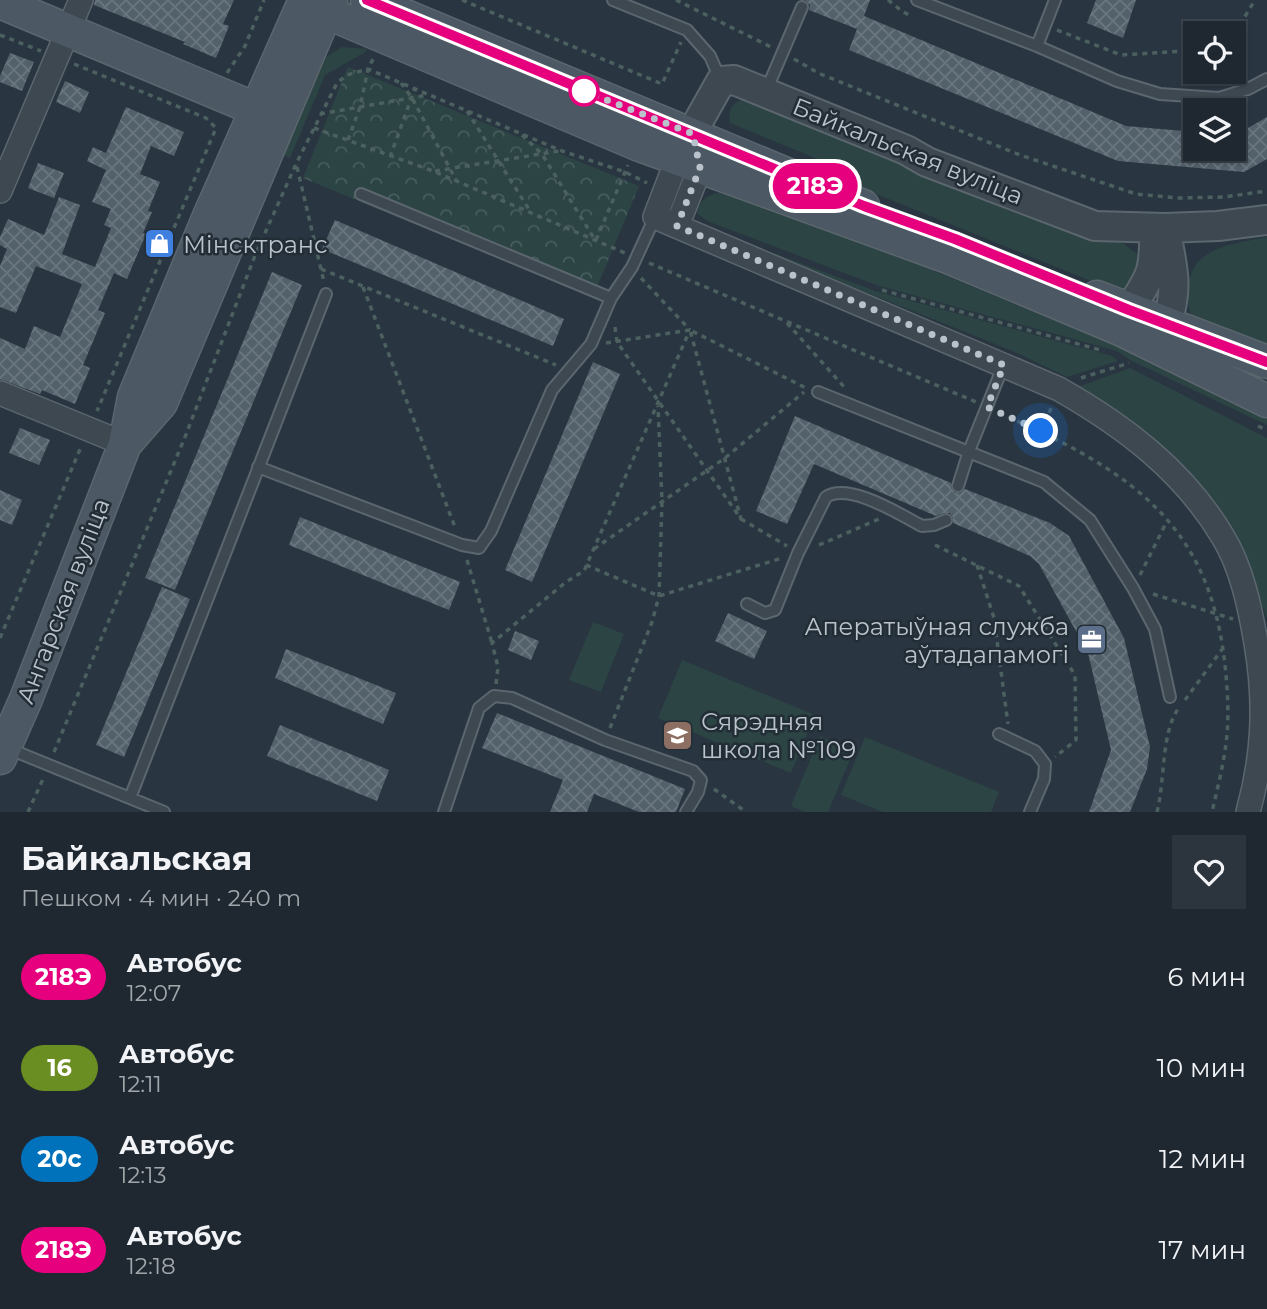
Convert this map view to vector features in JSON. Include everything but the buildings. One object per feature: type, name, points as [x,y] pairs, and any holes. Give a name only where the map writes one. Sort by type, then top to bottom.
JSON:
[{"type":"main road","points":[[367,0],[690,154]]},
{"type":"main road","points":[[0,2],[63,43],[270,115]]},
{"type":"main road","points":[[320,3],[690,154],[864,206],[955,239],[1122,338],[1261,412]]},
{"type":"main road","name":"Ангарская вуліца","points":[[2,752],[26,699],[125,444],[161,403],[270,115],[320,3]]},
{"type":"main road","points":[[1122,338],[1167,323],[1267,362]]},
{"type":"street","points":[[0,191],[80,0]]},
{"type":"street","name":"Байкальская вуліца","points":[[721,81],[734,80],[766,92],[906,150],[928,162],[1095,226],[1218,226],[1267,220]]},
{"type":"street","points":[[721,81],[690,154],[664,192],[655,217],[1059,389],[1104,414],[1147,448],[1199,501],[1224,538],[1241,578],[1262,677],[1263,723],[1258,776],[1248,812]]},
{"type":"street","points":[[677,226],[690,154]]},
{"type":"street","points":[[1174,271],[1194,243],[1218,226]]},
{"type":"street","points":[[1159,228],[1174,271],[1174,300],[1167,323]]},
{"type":"street","points":[[1122,338],[1150,279],[1159,228]]},
{"type":"street","points":[[0,393],[125,444]]},
{"type":"lane","points":[[613,0],[633,4],[687,30],[710,56],[721,81]]},
{"type":"lane","points":[[917,0],[1037,46],[1116,81],[1160,94],[1219,98],[1248,89],[1267,79]]},
{"type":"lane","points":[[1037,46],[1055,0]]},
{"type":"lane","points":[[766,92],[802,7]]},
{"type":"lane","points":[[361,194],[611,298]]},
{"type":"lane","points":[[258,467],[479,548],[491,531],[552,390],[591,344],[611,298],[634,262],[655,217]]},
{"type":"lane","points":[[130,797],[326,294]]},
{"type":"lane","points":[[958,486],[969,451],[1004,365]]},
{"type":"lane","points":[[818,392],[1044,482],[1090,520],[1133,588],[1155,629],[1170,697]]},
{"type":"lane","points":[[747,604],[765,612],[775,610],[798,553],[826,497],[834,492],[858,496],[922,526],[946,520]]},
{"type":"lane","points":[[444,812],[479,708],[494,696],[512,698],[605,740],[693,771],[701,780],[698,792],[686,812]]},
{"type":"lane","points":[[999,734],[1035,751],[1045,764],[1044,779],[1030,812]]},
{"type":"lane","points":[[2,752],[49,765],[163,812]]},
{"type":"path","points":[[226,74],[245,46],[264,0]]},
{"type":"path","points":[[463,0],[662,83]]},
{"type":"path","points":[[676,0],[695,12],[784,53],[818,74],[1020,155],[1136,194],[1178,198],[1224,197],[1267,191]]},
{"type":"path","points":[[1242,21],[1255,0]]},
{"type":"path","points":[[1045,25],[1121,55],[1183,51]]},
{"type":"path","points":[[659,90],[687,30]]},
{"type":"path","points":[[0,35],[63,43],[206,118],[216,128],[0,638]]},
{"type":"path","points":[[348,140],[360,107],[368,69]]},
{"type":"path","points":[[29,812],[185,437],[256,253],[313,128],[337,83],[347,75],[368,69],[562,151],[625,173],[664,192]]},
{"type":"path","points":[[400,81],[451,167],[456,181]]},
{"type":"path","points":[[390,157],[415,88]]},
{"type":"path","points":[[320,114],[430,94]]},
{"type":"path","points":[[466,109],[531,213]]},
{"type":"path","points":[[313,128],[433,171],[596,240],[634,262],[786,321],[987,407],[1084,453],[1133,487],[1167,521],[1195,558],[1208,584],[1217,615],[1223,648],[1228,719],[1226,744],[1212,812]]},
{"type":"path","points":[[518,132],[542,154],[596,240]]},
{"type":"path","points":[[433,171],[562,151]]},
{"type":"path","points":[[296,164],[326,294]]},
{"type":"path","points":[[596,240],[625,173]]},
{"type":"path","points":[[593,550],[725,458],[808,389],[690,330],[634,262]]},
{"type":"path","points":[[321,269],[568,369]]},
{"type":"path","points":[[363,287],[462,544],[498,667],[494,696]]},
{"type":"path","points":[[874,288],[1122,338],[1129,363],[1074,380]]},
{"type":"path","points":[[611,298],[617,342],[741,519],[798,553]]},
{"type":"path","points":[[786,321],[867,413]]},
{"type":"path","points":[[591,344],[690,330]]},
{"type":"path","points":[[492,643],[566,582],[584,571],[690,330]]},
{"type":"path","points":[[690,330],[741,519]]},
{"type":"path","points":[[605,740],[652,622],[659,596],[662,502],[658,402]]},
{"type":"path","points":[[1261,412],[1267,430]]},
{"type":"path","points":[[586,565],[659,596],[798,553],[895,512]]},
{"type":"path","points":[[1167,521],[1133,588],[1253,625]]},
{"type":"path","points":[[935,545],[1019,586],[1075,674],[1076,740],[1045,764]]},
{"type":"path","points":[[976,565],[994,618],[1010,741]]},
{"type":"path","points":[[1157,812],[1162,793],[1170,722],[1223,648]]},
{"type":"path","points":[[701,780],[746,812]]},
{"type":"green space","points":[[342,47],[367,49],[325,75],[290,158],[281,154],[320,61]]},
{"type":"green space","points":[[348,67],[639,186],[593,297],[303,178]]},
{"type":"green space","points":[[741,100],[750,101],[1124,244],[1141,257],[1142,270],[1125,291],[1118,292],[876,194],[815,158],[730,123],[731,109]]},
{"type":"green space","points":[[722,192],[922,266],[1150,360],[1267,416],[1267,425],[1130,360],[1117,351],[876,285],[707,221],[697,213],[703,201]]},
{"type":"green space","points":[[1267,237],[1267,354],[1193,320],[1188,288],[1197,263],[1206,255],[1228,245]]},
{"type":"green space","points":[[773,255],[875,291],[1112,356],[1118,361],[1067,377],[1015,352]]},
{"type":"green space","points":[[1130,368],[1267,438],[1267,618],[1236,540],[1078,387]]},
{"type":"green space","points":[[593,622],[624,634],[601,692],[569,680]]},
{"type":"green space","points":[[682,660],[815,715],[791,773],[658,718]]},
{"type":"green space","points":[[820,736],[854,750],[828,812],[805,812],[791,806]]},
{"type":"green space","points":[[865,737],[999,792],[991,812],[883,812],[841,795]]},
{"type":"bus line","name":"218Э","points":[[367,0],[864,206],[1267,362]]},
{"type":"place","name":"Мінсктранс","points":[[160,244]]},
{"type":"place","name":"Аператыўная служба аўтадапамогі","points":[[1092,640]]},
{"type":"place","name":"Сярэдняя школа №109","points":[[678,735]]},
{"type":"route","points":[[584,91],[693,134],[700,168],[677,226],[1004,365],[987,407],[1041,431]]}]
